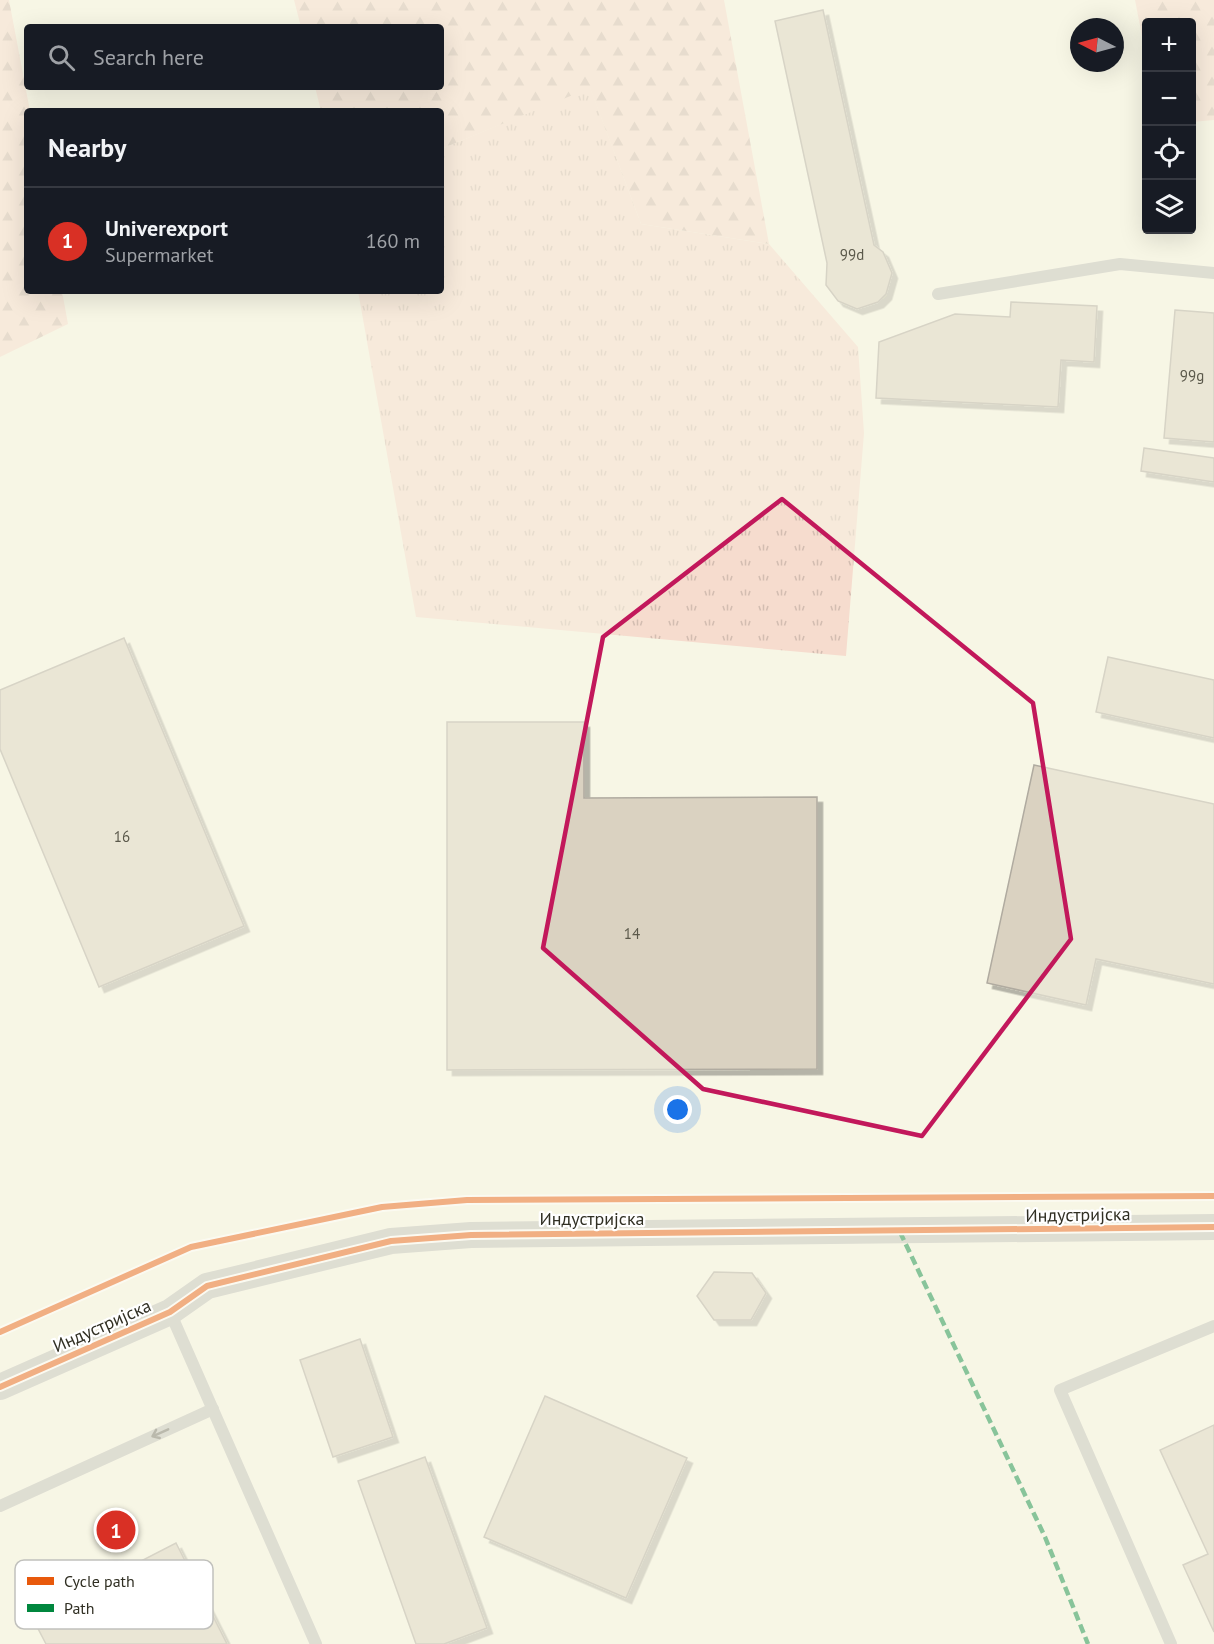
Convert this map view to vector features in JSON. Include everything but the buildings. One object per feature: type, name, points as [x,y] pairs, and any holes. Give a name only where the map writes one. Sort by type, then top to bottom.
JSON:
[{"type":"street","name":"Индустријска","points":[[0,1387],[170,1312],[207,1286],[391,1241],[471,1235],[952,1232],[1214,1227]]},
{"type":"lane","points":[[938,294],[1120,264],[1214,273]]},
{"type":"lane","points":[[170,1312],[316,1644]]},
{"type":"lane","points":[[1171,1644],[1060,1390],[1214,1326]]},
{"type":"lane","points":[[0,1506],[213,1409]]},
{"type":"highlighted area","points":[[782,499],[1033,703],[1071,939],[922,1136],[703,1089],[543,948],[603,637]]},
{"type":"green space","points":[[0,0],[9,0],[24,90],[26,90],[29,108],[24,108],[24,294],[63,294],[68,324],[0,357]]},
{"type":"green space","points":[[294,0],[724,0],[769,244],[641,224],[590,88],[444,148],[444,108],[320,108],[316,90],[444,90],[444,24],[300,24]]},
{"type":"green space","points":[[1135,0],[1214,0],[1214,120],[1196,122],[1196,18],[1142,18],[1142,36]]},
{"type":"green space","points":[[590,87],[641,224],[769,244],[858,347],[864,433],[846,656],[416,617],[359,294],[444,294],[444,148]]},
{"type":"marked path","points":[[900,1232],[1045,1537],[1088,1644]]},
{"type":"cycle path","points":[[0,1332],[191,1247],[382,1207],[467,1200],[1214,1196]]},
{"type":"cycle path","points":[[0,1387],[170,1312],[207,1286],[391,1241],[471,1235],[1214,1227]]},
{"type":"place","name":"Univerexport","points":[[116,1530]]}]
